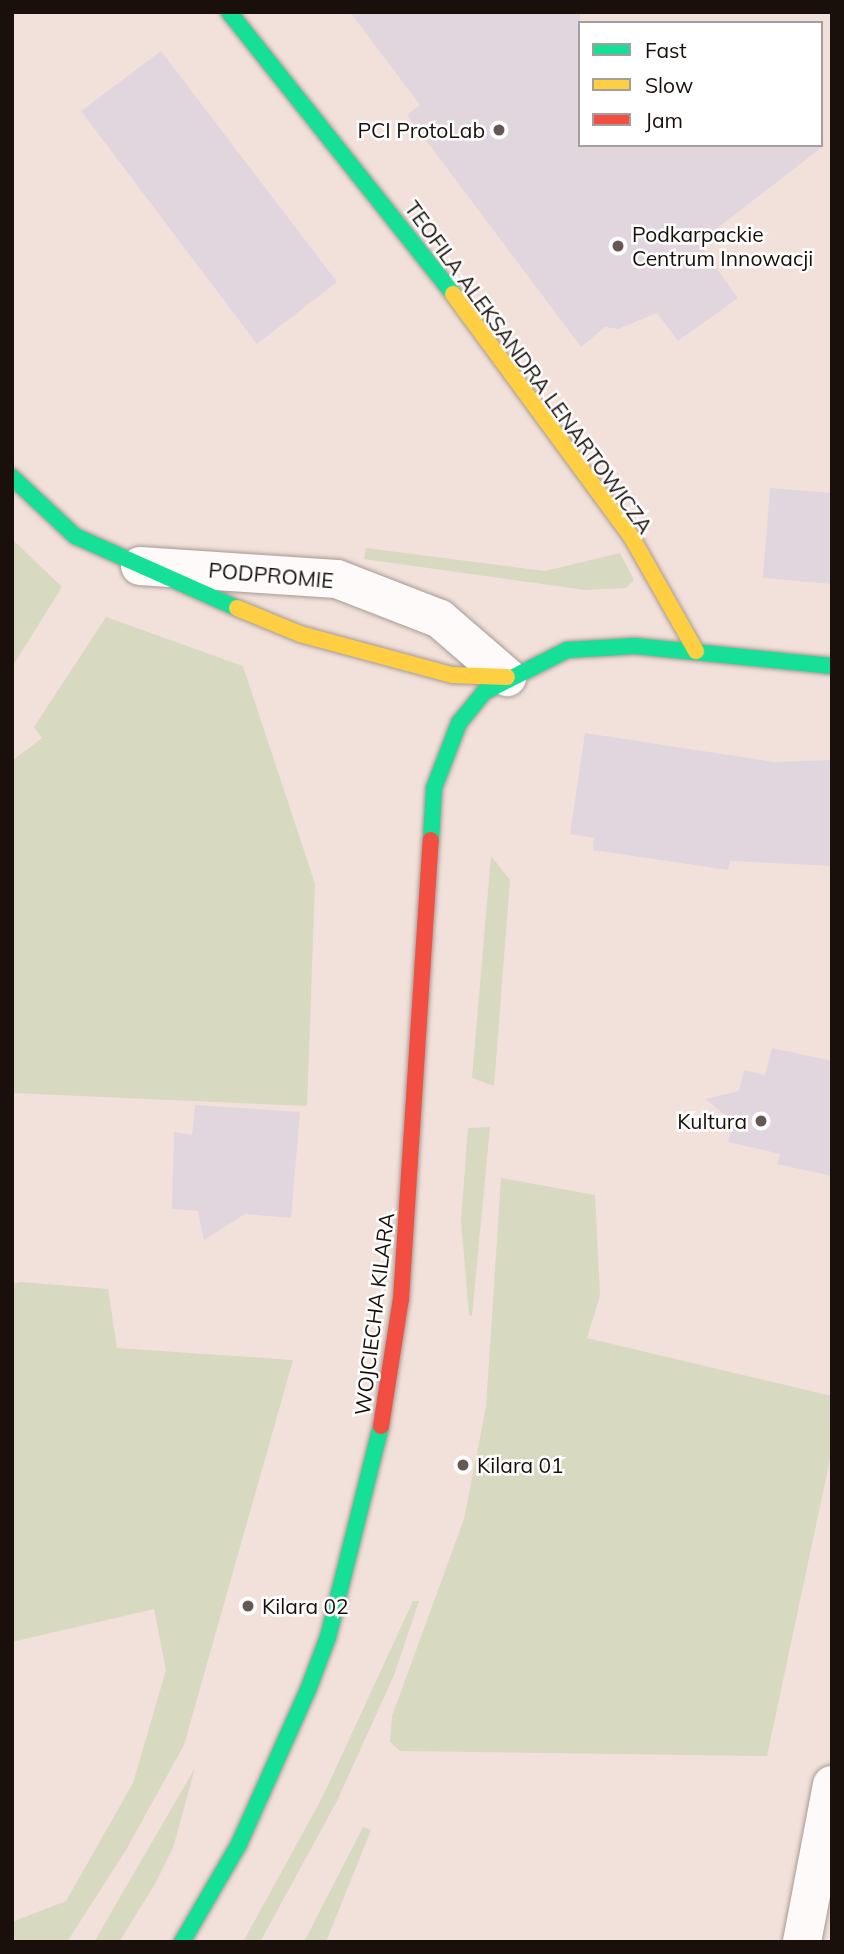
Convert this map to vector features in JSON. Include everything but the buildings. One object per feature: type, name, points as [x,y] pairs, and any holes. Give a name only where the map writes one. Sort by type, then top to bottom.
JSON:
[{"type":"main road","name":"TEOFILA ALEKSANDRA LENARTOWICZA","points":[[229,12],[459,301],[632,538],[696,651]]},
{"type":"main road","name":"PODPROMIE","points":[[12,477],[75,536],[132,565],[300,634],[452,675],[507,677],[567,650],[635,646],[696,651]]},
{"type":"main road","points":[[696,651],[832,666]]},
{"type":"main road","name":"WOJCIECHA KILARA","points":[[181,1942],[272,1776],[328,1637],[354,1549],[376,1455],[401,1299],[434,788],[459,723],[484,692],[507,677]]},
{"type":"street","name":"PODPROMIE","points":[[132,565],[337,579],[440,619],[507,677]]},
{"type":"street","points":[[805,1940],[832,1785]]},
{"type":"green space","points":[[12,539],[62,587],[12,667]]},
{"type":"green space","points":[[366,548],[545,571],[620,553],[634,580],[626,588],[585,590],[364,559]]},
{"type":"green space","points":[[106,617],[243,666],[315,884],[307,1106],[12,1093],[12,761],[42,738],[34,727]]},
{"type":"green space","points":[[491,856],[510,880],[494,1086],[472,1078]]},
{"type":"green space","points":[[490,1127],[472,1316],[469,1315],[461,1220],[468,1128]]},
{"type":"green space","points":[[501,1178],[595,1195],[600,1296],[587,1338],[832,1396],[832,1450],[767,1756],[400,1751],[390,1742],[392,1716],[464,1519],[486,1407]]},
{"type":"green space","points":[[21,1282],[108,1289],[117,1348],[293,1360],[184,1745],[126,1850],[67,1942],[12,1942],[12,1922],[66,1901],[133,1783],[166,1670],[154,1609],[12,1642],[12,1284]]},
{"type":"green space","points":[[413,1601],[419,1601],[394,1675],[337,1801],[260,1942],[243,1942],[322,1798]]},
{"type":"green space","points":[[195,1768],[173,1848],[155,1884],[119,1942],[94,1942]]},
{"type":"green space","points":[[363,1827],[371,1830],[326,1942],[304,1942]]},
{"type":"traffic: fast","points":[[229,12],[453,294]]},
{"type":"traffic: fast","points":[[12,477],[75,536],[237,608]]},
{"type":"traffic: fast","points":[[431,840],[434,788],[459,723],[484,692],[567,650],[635,646],[832,666]]},
{"type":"traffic: fast","points":[[182,1942],[239,1844],[308,1690],[328,1637],[381,1426]]},
{"type":"traffic: slow","points":[[453,294],[632,538],[696,651]]},
{"type":"traffic: slow","points":[[237,608],[300,634],[452,675],[507,677]]},
{"type":"traffic: jam","points":[[381,1426],[401,1299],[431,840]]},
{"type":"place","name":"PCI ProtoLab","points":[[499,130]]},
{"type":"place","name":"Podkarpackie Centrum Innowacji","points":[[618,246]]},
{"type":"place","name":"Kultura","points":[[761,1121]]},
{"type":"place","name":"Kilara 01","points":[[463,1465]]},
{"type":"place","name":"Kilara 02","points":[[248,1606]]}]
